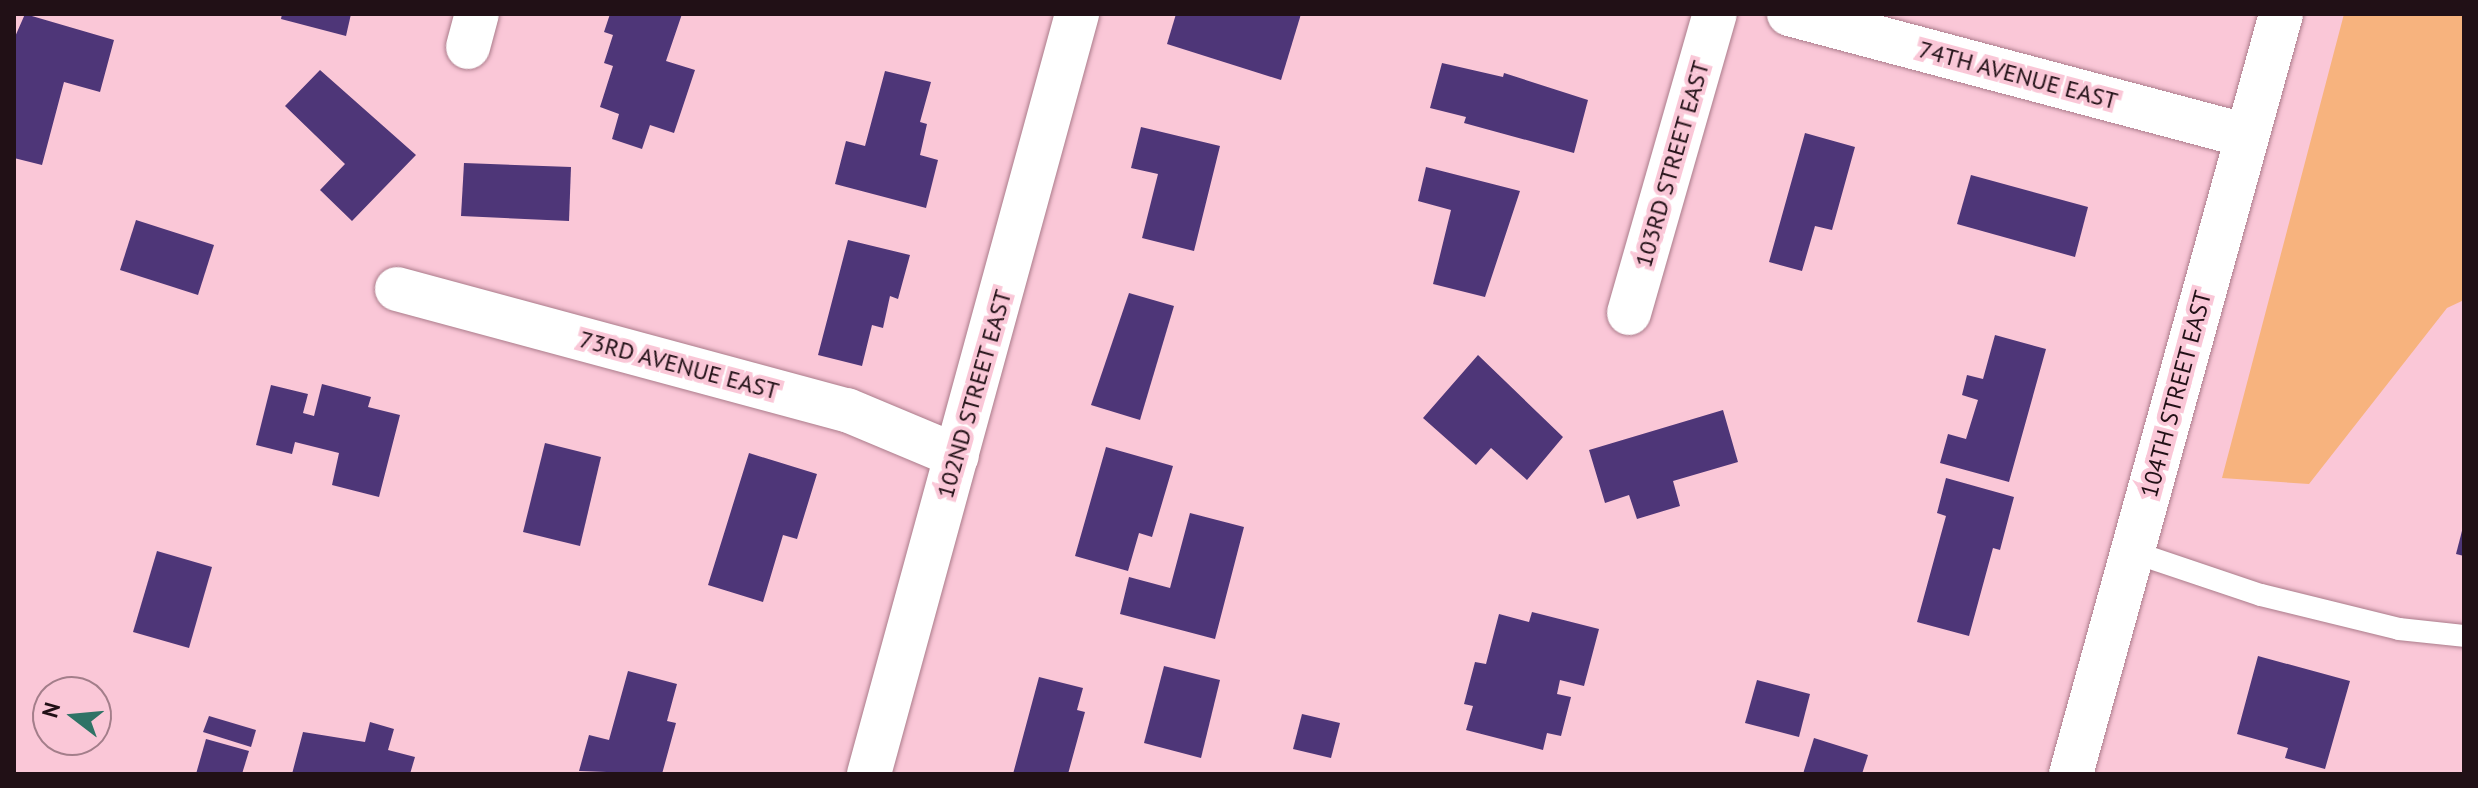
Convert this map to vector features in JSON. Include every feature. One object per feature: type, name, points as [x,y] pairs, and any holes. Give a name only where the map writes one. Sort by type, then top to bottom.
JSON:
[{"type":"street","name":"102ND STREET EAST","points":[[869,774],[1077,14]]},
{"type":"street","name":"103RD STREET EAST","points":[[1629,313],[1715,14]]},
{"type":"street","name":"74TH AVENUE EAST","points":[[1789,14],[2247,136]]},
{"type":"street","name":"104TH STREET EAST","points":[[2071,774],[2281,14]]},
{"type":"street","name":"73RD AVENUE EAST","points":[[397,289],[847,410],[957,456]]},
{"type":"lane","points":[[2133,552],[2261,595],[2399,629],[2464,636]]},
{"type":"shaded area","points":[[2344,14],[2464,14],[2464,300],[2447,308],[2309,484],[2222,478]]},
{"type":"building","points":[[25,14],[114,40],[100,92],[64,82],[42,165],[14,158],[14,39]]},
{"type":"building","points":[[282,14],[351,14],[346,36],[281,19]]},
{"type":"building","points":[[610,14],[682,14],[666,61],[695,70],[674,133],[650,125],[642,149],[612,139],[619,114],[600,107],[613,66],[604,63],[613,35],[604,32]]},
{"type":"building","points":[[1176,14],[1301,14],[1281,80],[1167,44]]},
{"type":"building","points":[[1442,63],[1503,77],[1504,73],[1588,100],[1574,153],[1464,123],[1466,117],[1430,108]]},
{"type":"building","points":[[320,70],[416,155],[352,221],[320,190],[345,164],[285,106]]},
{"type":"building","points":[[885,71],[931,82],[920,122],[927,124],[920,155],[938,160],[926,208],[835,184],[846,141],[865,146]]},
{"type":"building","points":[[1141,127],[1220,146],[1194,251],[1142,238],[1158,174],[1131,168]]},
{"type":"building","points":[[1805,133],[1855,147],[1832,230],[1815,226],[1802,271],[1769,262]]},
{"type":"building","points":[[464,163],[571,167],[569,221],[461,216]]},
{"type":"building","points":[[1426,167],[1520,191],[1485,297],[1433,284],[1451,210],[1418,201]]},
{"type":"building","points":[[1971,175],[2088,207],[2075,257],[1957,224]]},
{"type":"building","points":[[136,220],[214,245],[198,295],[120,270]]},
{"type":"building","points":[[848,240],[910,255],[898,299],[890,296],[883,328],[872,325],[862,366],[818,355]]},
{"type":"building","points":[[1129,293],[1174,306],[1140,420],[1091,405]]},
{"type":"building","points":[[1995,335],[2046,349],[2009,482],[1940,463],[1948,434],[1966,439],[1978,400],[1962,395],[1967,375],[1983,379]]},
{"type":"building","points":[[1478,355],[1563,437],[1527,480],[1491,448],[1476,465],[1423,418]]},
{"type":"building","points":[[322,384],[371,397],[368,407],[400,415],[379,497],[332,485],[339,453],[295,442],[292,454],[256,445],[271,385],[308,394],[303,413],[314,416]]},
{"type":"building","points":[[1723,410],[1738,462],[1673,481],[1680,506],[1637,519],[1629,495],[1605,503],[1589,450]]},
{"type":"building","points":[[545,443],[601,457],[580,546],[523,532]]},
{"type":"building","points":[[1106,447],[1173,466],[1152,537],[1139,533],[1128,571],[1075,556]]},
{"type":"building","points":[[749,453],[817,474],[797,539],[783,535],[763,602],[708,585]]},
{"type":"building","points":[[1946,478],[2014,497],[2000,550],[1993,548],[1969,636],[1917,622],[1946,516],[1937,513]]},
{"type":"building","points":[[1190,513],[1244,527],[1215,639],[1120,614],[1129,577],[1170,588]]},
{"type":"building","points":[[2464,527],[2464,556],[2456,554]]},
{"type":"building","points":[[157,551],[212,567],[189,648],[133,632]]},
{"type":"building","points":[[1532,612],[1599,629],[1584,686],[1560,680],[1557,694],[1571,697],[1561,736],[1547,733],[1543,750],[1466,730],[1473,706],[1464,704],[1475,662],[1486,664],[1499,614],[1529,622]]},
{"type":"building","points":[[2258,656],[2350,681],[2325,769],[2285,758],[2288,748],[2237,734]]},
{"type":"building","points":[[1164,666],[1220,680],[1201,758],[1144,743]]},
{"type":"building","points":[[628,671],[677,684],[667,721],[676,723],[662,774],[579,771],[589,735],[609,740]]},
{"type":"building","points":[[1039,677],[1083,688],[1077,710],[1085,712],[1068,774],[1013,774]]},
{"type":"building","points":[[1757,680],[1810,694],[1799,737],[1745,723]]},
{"type":"building","points":[[1302,714],[1340,723],[1331,758],[1293,749]]},
{"type":"building","points":[[209,716],[256,730],[251,747],[203,732]]},
{"type":"building","points":[[370,722],[394,729],[388,750],[415,757],[410,774],[292,774],[303,732],[365,742]]},
{"type":"building","points":[[1814,738],[1868,755],[1862,774],[1803,774]]},
{"type":"building","points":[[206,739],[249,751],[242,774],[196,774]]}]
